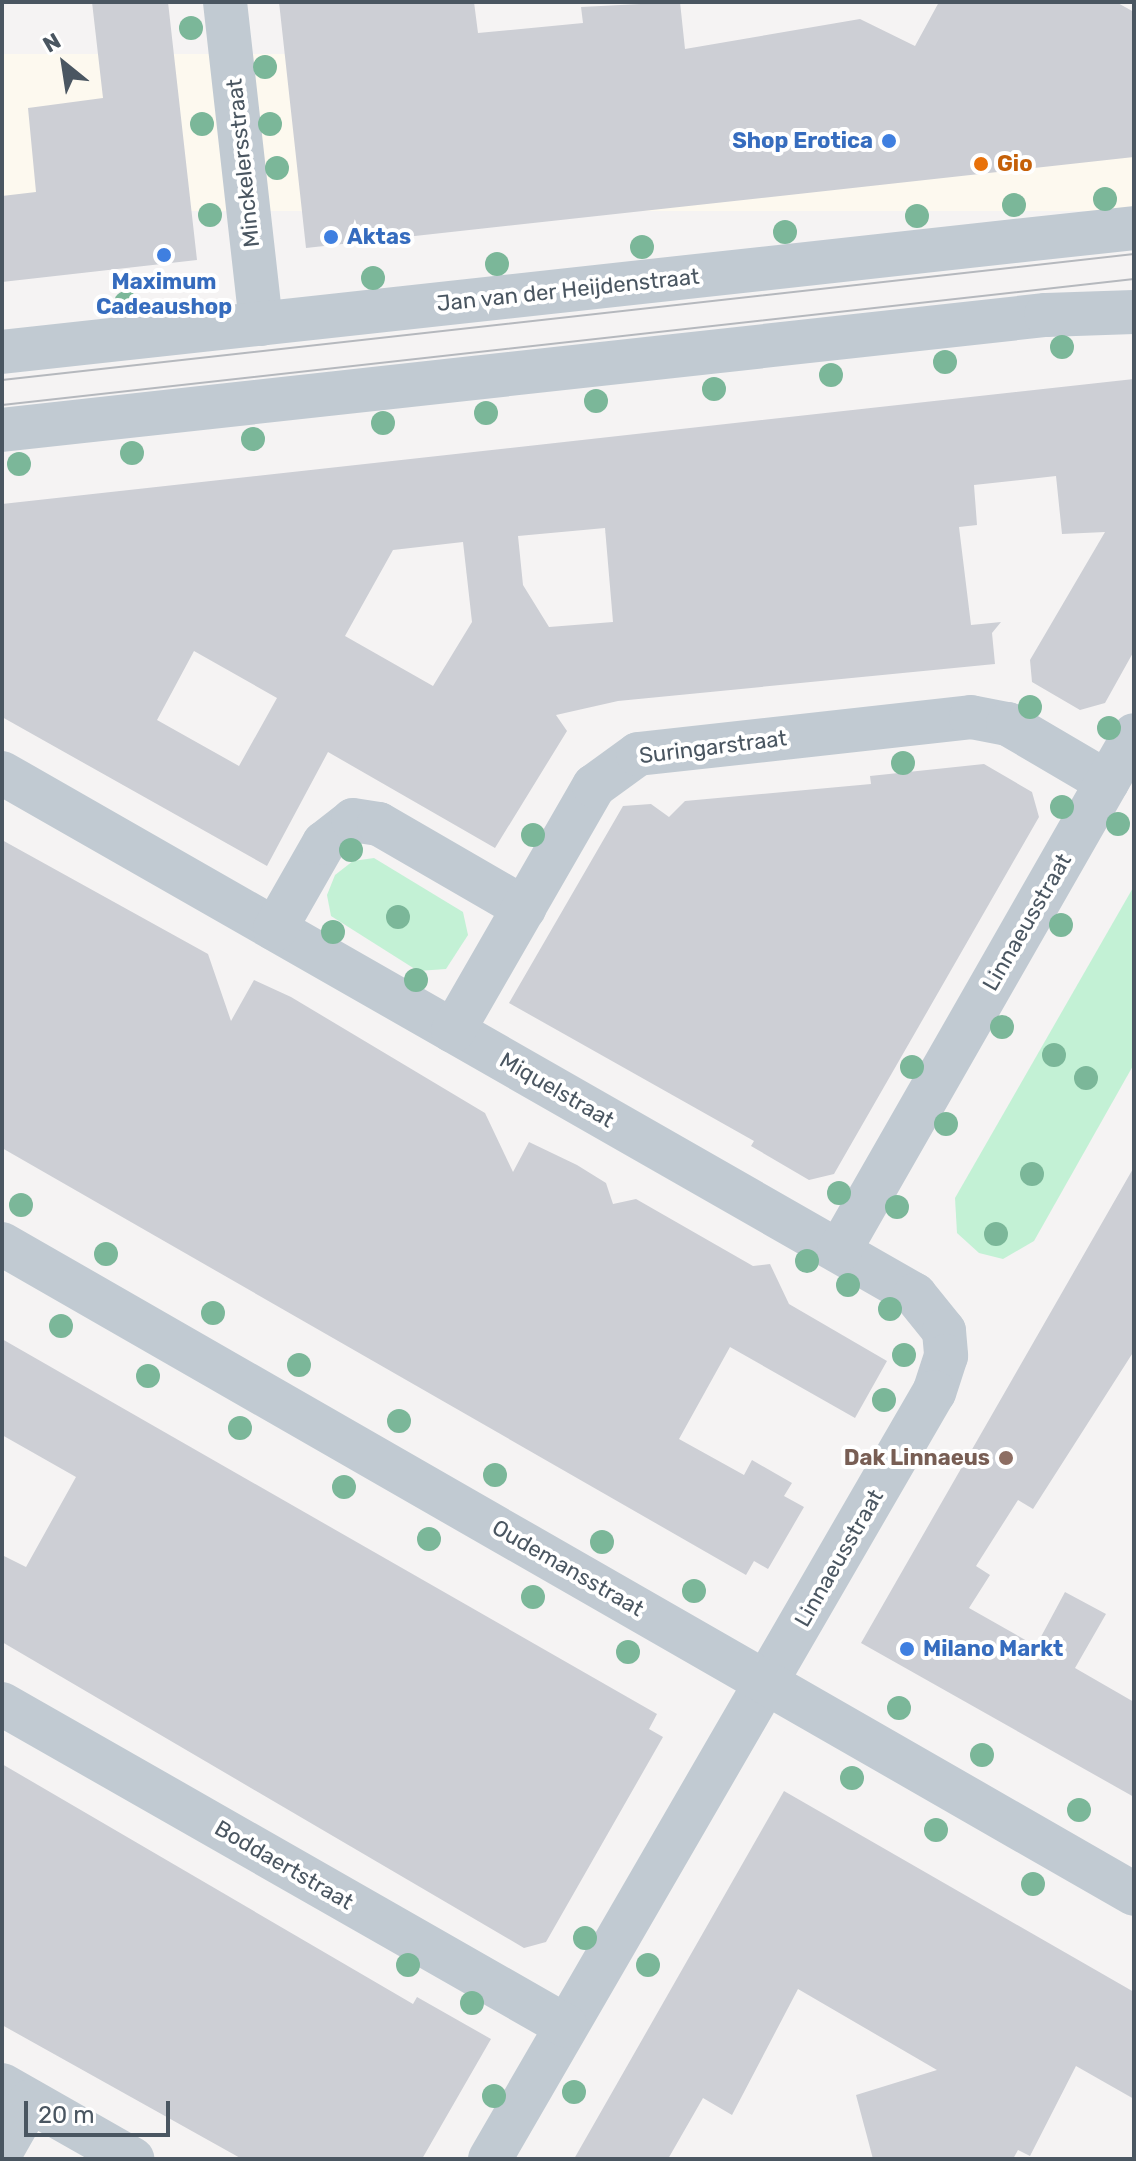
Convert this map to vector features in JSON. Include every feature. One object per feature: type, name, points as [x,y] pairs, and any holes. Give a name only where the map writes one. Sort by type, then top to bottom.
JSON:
[{"type":"street","name":"Minckelersstraat","points":[[225,2],[261,324]]},
{"type":"street","name":"Jan van der Heijdenstraat","points":[[2,352],[1134,228]]},
{"type":"street","points":[[2,430],[1046,315],[1134,312]]},
{"type":"street","name":"Suringarstraat","points":[[453,1031],[600,778],[638,754],[971,717],[1008,724],[1107,782]]},
{"type":"street","name":"Linnaeusstraat","points":[[490,2159],[934,1392],[946,1356],[944,1331],[929,1306],[839,1251],[1134,735]]},
{"type":"street","name":"Miquelstraat","points":[[2,773],[839,1251]]},
{"type":"street","points":[[275,929],[324,843],[353,820],[379,824],[524,908]]},
{"type":"street","name":"Oudemansstraat","points":[[2,1244],[1134,1894]]},
{"type":"street","name":"Boddaertstraat","points":[[2,1704],[566,2026]]},
{"type":"street","points":[[2,2150],[16,2093],[132,2159]]},
{"type":"shaded area","points":[[2,54],[1134,54],[1134,211],[2,211]]},
{"type":"green space","points":[[374,858],[463,912],[468,935],[446,969],[418,971],[331,916],[327,895],[335,875],[353,861]]},
{"type":"green space","points":[[1134,886],[1134,1064],[1034,1241],[1003,1259],[979,1253],[957,1233],[955,1198]]},
{"type":"building","points":[[92,2],[168,2],[197,260],[2,282],[2,196],[36,192],[28,108],[103,98]]},
{"type":"building","points":[[279,2],[474,2],[478,33],[583,23],[581,7],[680,2],[685,49],[860,19],[915,46],[939,2],[1116,2],[1134,12],[1134,157],[306,248]]},
{"type":"building","points":[[1134,379],[1134,651],[1105,703],[1080,710],[1032,682],[1030,660],[1105,532],[1062,534],[1056,476],[974,485],[977,525],[959,527],[971,625],[1001,622],[992,633],[995,664],[618,701],[556,715],[567,731],[495,848],[328,752],[267,866],[2,717],[2,504]],"holes":[[[605,528],[613,622],[549,627],[523,585],[518,536]],[[463,542],[472,622],[433,686],[345,636],[393,550]],[[194,651],[277,698],[239,766],[157,720]]]},
{"type":"building","points":[[984,764],[1032,792],[1039,817],[834,1174],[809,1180],[751,1146],[754,1141],[509,1003],[623,806],[651,804],[669,817],[685,801],[871,784],[870,776]]},
{"type":"building","points":[[2,840],[208,954],[231,1021],[254,980],[291,997],[485,1113],[513,1172],[529,1142],[577,1165],[606,1183],[613,1204],[636,1199],[753,1266],[770,1264],[789,1304],[887,1361],[855,1418],[730,1347],[679,1439],[744,1475],[752,1460],[792,1483],[784,1496],[804,1507],[768,1569],[754,1561],[746,1575],[2,1148]]},
{"type":"building","points":[[1134,1167],[1134,1351],[1033,1509],[1018,1500],[976,1566],[990,1575],[969,1608],[1036,1646],[1065,1592],[1106,1614],[1075,1668],[1134,1702],[1134,1797],[861,1643]]},
{"type":"building","points":[[2,1339],[657,1714],[649,1729],[663,1737],[546,1942],[524,1948],[2,1642],[2,1555],[26,1567],[76,1477],[2,1435]]},
{"type":"building","points":[[2,1764],[413,2004],[417,1997],[491,2039],[422,2159],[242,2159],[2,2025]]},
{"type":"building","points":[[784,1791],[1134,1992],[1134,2099],[1076,2066],[1030,2156],[1018,2150],[1013,2159],[873,2159],[856,2095],[937,2070],[798,1989],[732,2115],[703,2098],[668,2159],[574,2159]]},
{"type":"tram line","points":[[2,380],[1134,254]]},
{"type":"tram line","points":[[2,405],[1134,279]]},
{"type":"place","name":"Shop Erotica","points":[[889,141]]},
{"type":"place","name":"Gio","points":[[981,164]]},
{"type":"place","name":"Aktas","points":[[331,237]]},
{"type":"place","name":"Maximum Cadeaushop","points":[[164,255]]},
{"type":"place","name":"Dak Linnaeus","points":[[1006,1458]]},
{"type":"place","name":"Milano Markt","points":[[907,1649]]}]
